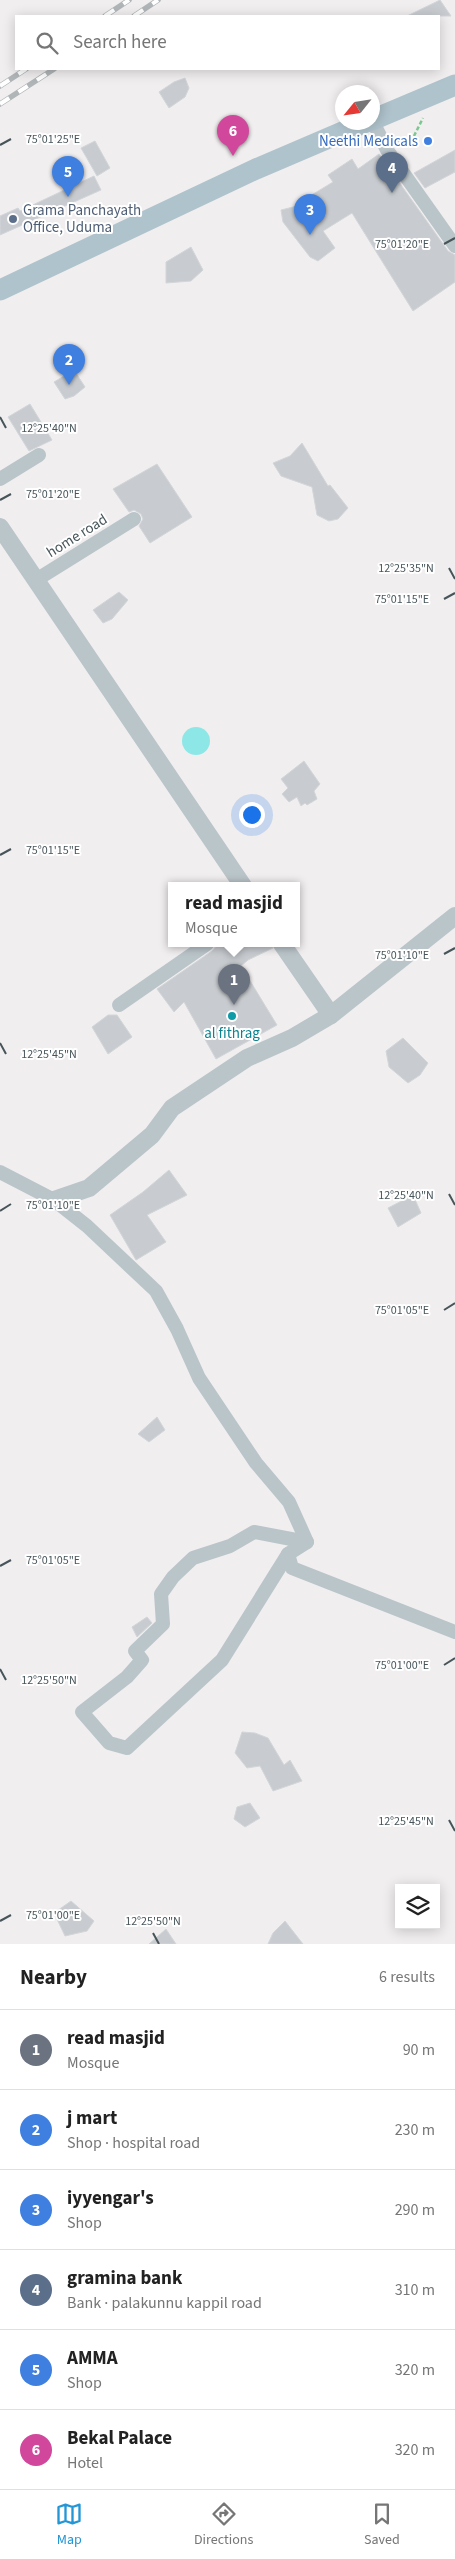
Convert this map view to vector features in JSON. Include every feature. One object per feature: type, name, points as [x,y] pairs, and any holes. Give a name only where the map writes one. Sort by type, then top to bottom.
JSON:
[{"type":"main road","points":[[380,117],[455,85]]},
{"type":"main road","points":[[0,290],[256,169],[347,130]]},
{"type":"street","points":[[377,130],[387,150],[455,246]]},
{"type":"street","points":[[0,479],[39,455]]},
{"type":"street","name":"home road","points":[[36,580],[134,519]]},
{"type":"street","points":[[0,527],[240,882]]},
{"type":"street","points":[[54,1200],[89,1188],[152,1136],[172,1108],[247,1058],[292,1038],[331,1016],[455,916]]},
{"type":"street","points":[[119,1005],[203,947]]},
{"type":"street","points":[[284,947],[331,1016]]},
{"type":"street","points":[[0,1172],[54,1200],[87,1226],[156,1291],[177,1329],[199,1378],[256,1463],[289,1502],[307,1542]]},
{"type":"street","points":[[254,1532],[307,1542],[288,1554],[222,1660],[127,1748],[109,1743],[82,1712],[127,1677],[142,1660],[135,1651],[163,1624],[161,1594],[173,1577],[193,1558],[230,1546],[254,1532]]},
{"type":"street","points":[[288,1554],[292,1568],[455,1632]]},
{"type":"path","points":[[387,150],[394,141],[412,140],[425,113]]},
{"type":"water","points":[[196,727],[206,731],[210,741],[206,751],[196,755],[186,751],[182,741],[186,731]]},
{"type":"building","points":[[440,0],[451,16],[440,15],[409,15]]},
{"type":"building","points":[[185,78],[189,88],[185,97],[169,108],[159,92],[174,82]]},
{"type":"building","points":[[95,141],[110,168],[97,176],[81,148]]},
{"type":"building","points":[[455,150],[455,172],[425,188],[414,173]]},
{"type":"building","points":[[379,154],[448,251],[455,255],[455,282],[413,311],[352,213],[323,231],[335,248],[318,261],[310,257],[283,222],[281,210],[313,202],[310,196],[333,182],[328,175],[352,159],[358,169]]},
{"type":"building","points":[[94,176],[101,190],[0,235],[0,216],[18,208],[20,211]]},
{"type":"building","points":[[191,247],[203,270],[191,281],[166,283],[166,262]]},
{"type":"building","points":[[74,370],[85,387],[74,396],[65,399],[54,382]]},
{"type":"building","points":[[30,404],[52,440],[29,451],[8,417]]},
{"type":"building","points":[[302,443],[328,486],[330,485],[348,508],[338,519],[329,521],[317,515],[312,487],[281,476],[273,463],[290,456]]},
{"type":"building","points":[[157,464],[192,517],[150,543],[139,526],[143,519],[141,514],[134,510],[129,512],[113,489]]},
{"type":"building","points":[[119,592],[128,600],[112,619],[103,623],[93,610]]},
{"type":"building","points":[[304,761],[320,784],[314,791],[317,799],[301,806],[297,797],[289,802],[282,794],[288,788],[281,779]]},
{"type":"building","points":[[215,947],[273,947],[248,960],[241,966],[277,1025],[216,1059],[184,1002],[174,1012],[157,989]]},
{"type":"building","points":[[108,1015],[117,1015],[132,1037],[108,1054],[92,1027]]},
{"type":"building","points":[[403,1038],[428,1063],[420,1075],[408,1083],[389,1067],[386,1051]]},
{"type":"building","points":[[169,1170],[187,1195],[147,1215],[166,1242],[136,1260],[110,1215],[143,1192]]},
{"type":"building","points":[[413,1195],[421,1213],[398,1227],[388,1208]]},
{"type":"building","points":[[157,1417],[165,1430],[149,1442],[138,1434]]},
{"type":"building","points":[[147,1617],[152,1623],[137,1637],[132,1627]]},
{"type":"building","points":[[242,1732],[255,1733],[268,1738],[284,1765],[290,1760],[302,1781],[273,1791],[260,1766],[247,1768],[235,1753]]},
{"type":"building","points":[[250,1803],[260,1818],[245,1827],[234,1819],[237,1807]]},
{"type":"building","points":[[71,1901],[94,1921],[87,1931],[65,1936],[54,1913]]},
{"type":"building","points":[[285,1921],[303,1944],[268,1944],[273,1933]]},
{"type":"building","points":[[166,1929],[176,1944],[149,1944]]},
{"type":"railway","points":[[106,15],[129,0]]},
{"type":"railway","points":[[136,15],[158,0]]},
{"type":"railway","points":[[0,86],[24,70]]},
{"type":"railway","points":[[0,104],[52,70]]},
{"type":"place","name":"Neethi Medicals","points":[[428,141]]},
{"type":"place","name":"Bekal Palace","points":[[233,156]]},
{"type":"place","name":"gramina bank","points":[[392,193]]},
{"type":"place","name":"AMMA","points":[[68,197]]},
{"type":"place","name":"Grama Panchayath Office, Uduma","points":[[13,219]]},
{"type":"place","name":"iyyengar's","points":[[310,235]]},
{"type":"place","name":"j mart","points":[[69,385]]},
{"type":"place","name":"read masjid","points":[[234,1005]]},
{"type":"place","name":"al fithrag","points":[[232,1016]]}]
